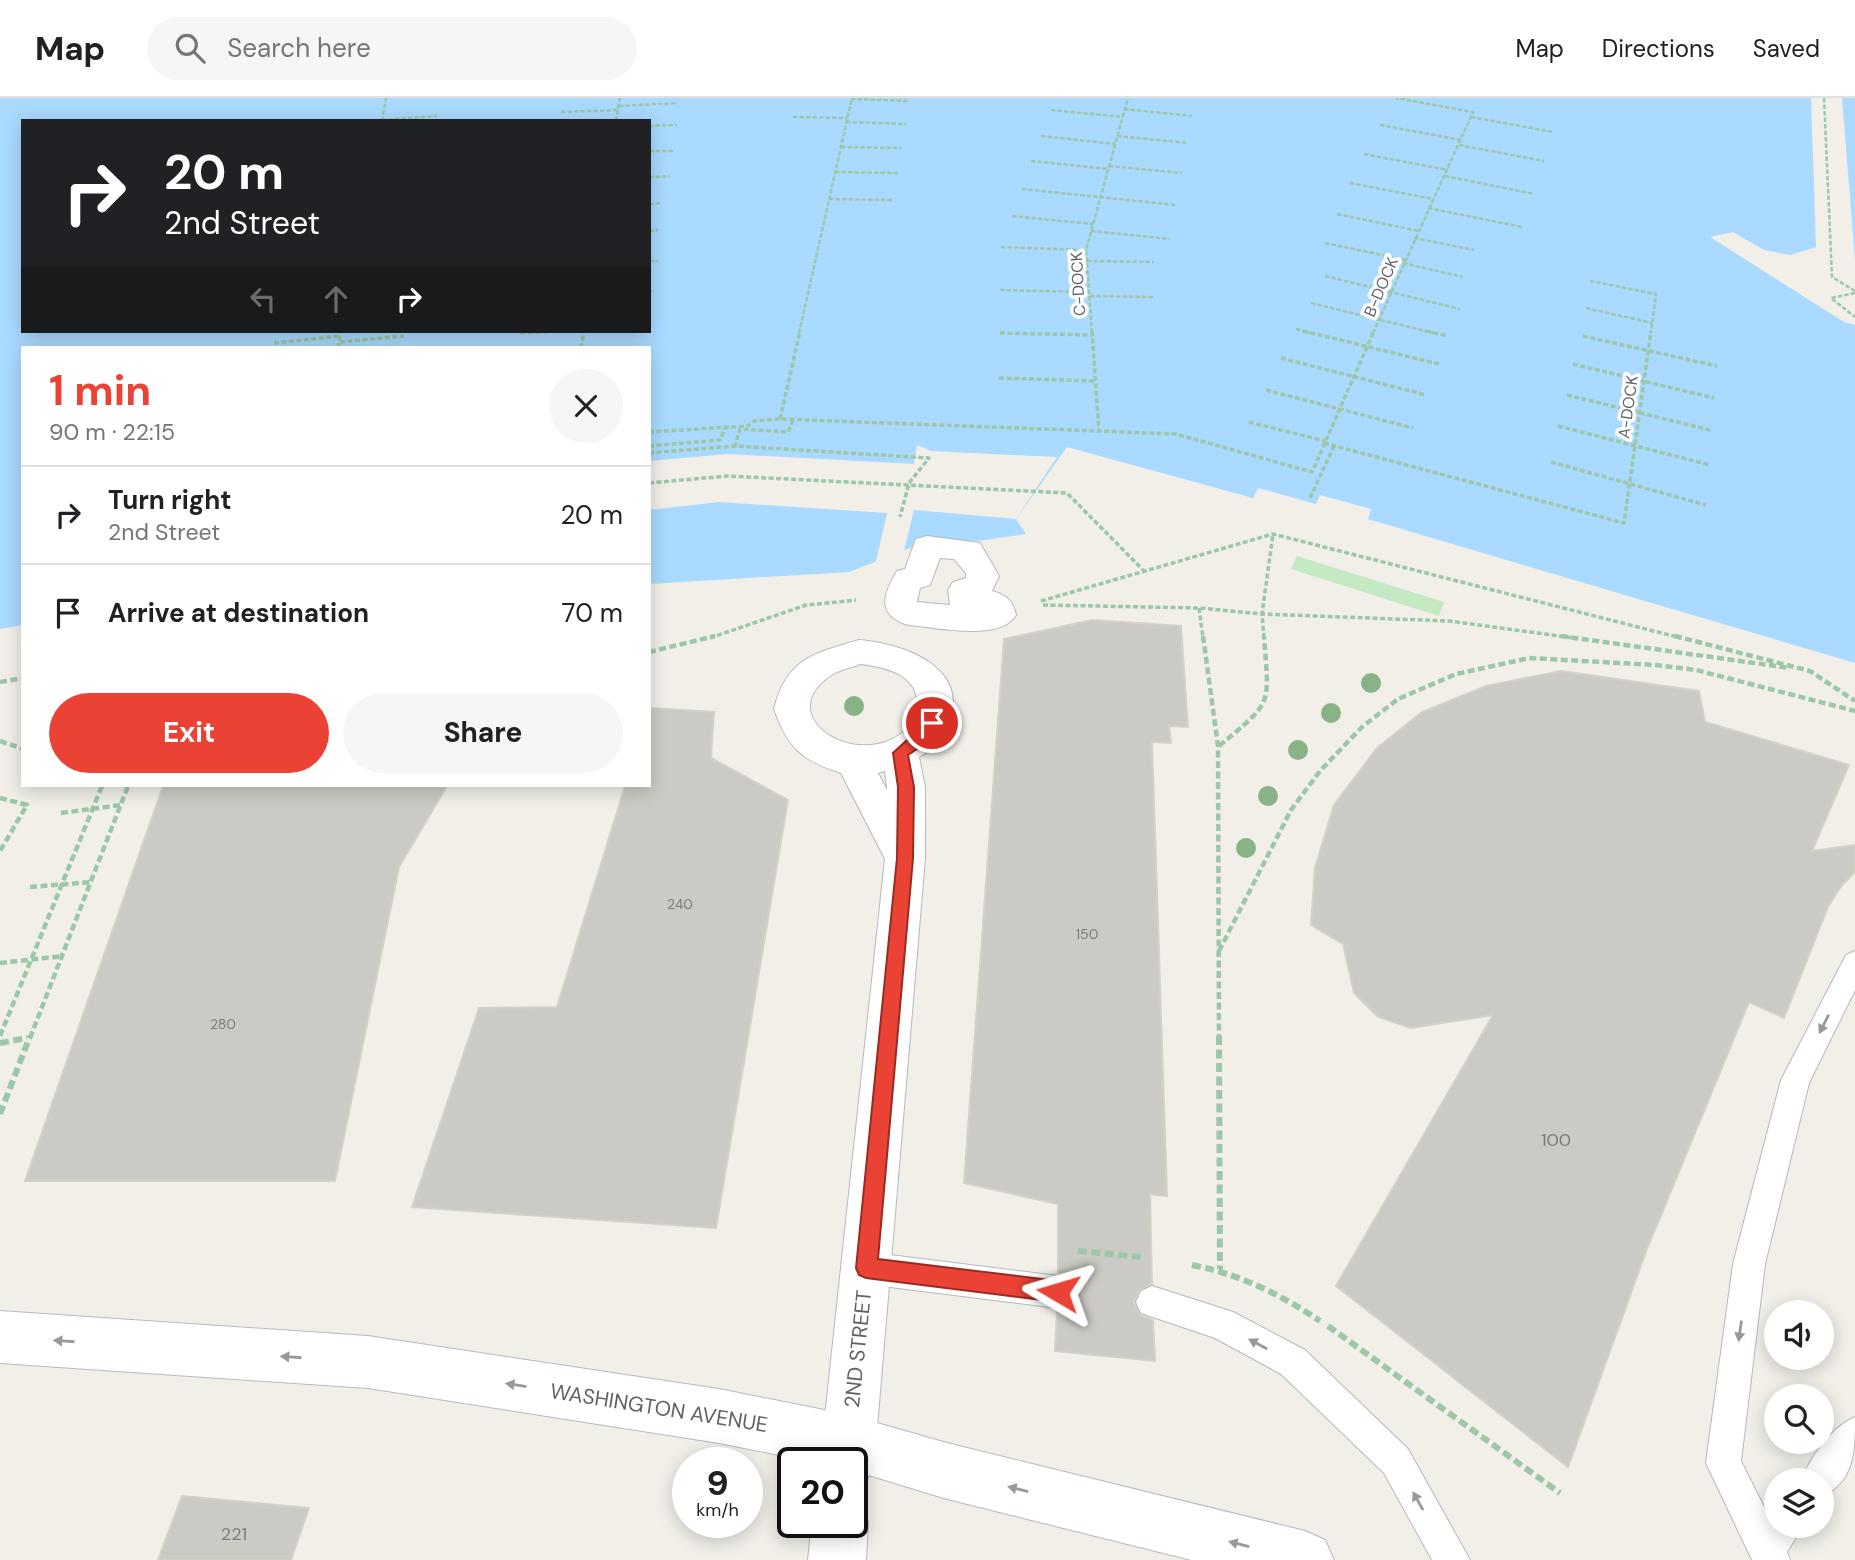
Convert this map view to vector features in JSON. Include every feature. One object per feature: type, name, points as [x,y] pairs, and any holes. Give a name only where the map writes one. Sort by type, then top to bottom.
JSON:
[{"type":"street","points":[[859,652],[882,653],[903,660],[920,671],[932,686],[936,705],[932,723],[919,740],[900,753],[877,760],[853,761],[829,756],[810,745],[797,730],[791,713],[793,695],[802,678],[827,660],[859,652]]},
{"type":"street","name":"2ND STREET","points":[[848,1447],[856,1337],[866,1268],[905,858],[906,787],[900,753]]},
{"type":"street","points":[[853,761],[905,858]]},
{"type":"street","name":"WASHINGTON AVENUE","points":[[0,1337],[369,1362],[719,1416],[827,1447]]},
{"type":"street","name":"WASHINGTON AVENUE","points":[[868,1457],[947,1471],[1305,1560]]},
{"type":"street","points":[[836,1560],[839,1538]]},
{"type":"lane","points":[[1774,1545],[1723,1463],[1749,1264],[1795,1080],[1855,963]]},
{"type":"lane","points":[[866,1268],[1058,1292]]},
{"type":"lane","points":[[1152,1302],[1221,1324],[1293,1362],[1396,1461],[1452,1560]]},
{"type":"lane","points":[[1828,1468],[1855,1434]]},
{"type":"path","points":[[382,119],[387,98]]},
{"type":"path","points":[[616,119],[620,98]]},
{"type":"path","name":"C-DOCK","points":[[1099,432],[1086,250],[1128,98]]},
{"type":"path","name":"B-DOCK","points":[[1099,432],[1176,434],[1312,472],[1414,238],[1473,112],[1396,98]]},
{"type":"path","points":[[1824,98],[1832,277],[1855,292]]},
{"type":"path","points":[[780,419],[851,99],[909,101]]},
{"type":"path","points":[[561,113],[678,103]]},
{"type":"path","points":[[1125,109],[1192,116]]},
{"type":"path","points":[[1051,110],[1123,117]]},
{"type":"path","points":[[404,119],[438,116]]},
{"type":"path","points":[[793,117],[905,124]]},
{"type":"path","points":[[1471,117],[1553,132]]},
{"type":"path","points":[[1380,124],[1461,140]]},
{"type":"path","points":[[651,126],[677,125]]},
{"type":"path","points":[[1041,136],[1115,144]]},
{"type":"path","points":[[1117,136],[1188,143]]},
{"type":"path","points":[[1459,145],[1544,161]]},
{"type":"path","points":[[841,147],[902,148]]},
{"type":"path","points":[[651,151],[673,150]]},
{"type":"path","points":[[1364,154],[1448,170]]},
{"type":"path","points":[[1031,161],[1182,173]]},
{"type":"path","points":[[835,172],[899,173]]},
{"type":"path","points":[[651,177],[670,176]]},
{"type":"path","points":[[1445,176],[1534,194]]},
{"type":"path","points":[[1350,183],[1433,199]]},
{"type":"path","points":[[1022,188],[1176,205]]},
{"type":"path","points":[[829,199],[894,200]]},
{"type":"path","points":[[651,204],[661,203]]},
{"type":"path","points":[[1428,208],[1522,228]]},
{"type":"path","points":[[1337,215],[1419,231]]},
{"type":"path","points":[[1012,216],[1093,224]]},
{"type":"path","points":[[651,231],[658,230]]},
{"type":"path","points":[[1091,230],[1170,239]]},
{"type":"path","points":[[1414,238],[1474,250]]},
{"type":"path","points":[[1325,243],[1462,277]]},
{"type":"path","points":[[1001,247],[1086,250]]},
{"type":"path","points":[[651,261],[658,261]]},
{"type":"path","points":[[1087,261],[1154,262]]},
{"type":"path","points":[[1325,276],[1460,309]]},
{"type":"path","name":"A-DOCK","points":[[1334,446],[1624,523],[1656,294],[1590,281]]},
{"type":"path","points":[[1000,290],[1154,297]]},
{"type":"path","points":[[1855,292],[1831,298],[1855,317]]},
{"type":"path","points":[[1311,303],[1448,336]]},
{"type":"path","points":[[1586,308],[1651,323]]},
{"type":"path","points":[[1296,329],[1439,364]]},
{"type":"path","points":[[274,343],[341,333],[339,346]]},
{"type":"path","points":[[1000,333],[1093,335]]},
{"type":"path","points":[[340,342],[404,336]]},
{"type":"path","points":[[1583,337],[1717,366]]},
{"type":"path","points":[[1281,358],[1426,395]]},
{"type":"path","points":[[1573,364],[1714,398]]},
{"type":"path","points":[[999,379],[1096,381]]},
{"type":"path","points":[[1266,390],[1413,428]]},
{"type":"path","points":[[1567,395],[1710,430]]},
{"type":"path","points":[[651,432],[780,419],[1099,432]]},
{"type":"path","points":[[735,446],[740,429],[788,432],[793,420]]},
{"type":"path","points":[[1249,422],[1334,446],[1310,498]]},
{"type":"path","points":[[651,446],[720,440],[726,426]]},
{"type":"path","points":[[1558,426],[1710,465]]},
{"type":"path","points":[[651,453],[735,446],[929,458]]},
{"type":"path","points":[[1551,462],[1706,505]]},
{"type":"path","points":[[651,483],[727,476],[1067,493],[1144,571]]},
{"type":"path","points":[[1218,746],[1258,714],[1268,697],[1262,614],[1273,534]]},
{"type":"path","points":[[1810,671],[1449,621],[1262,614],[1199,608],[1029,604],[1273,534],[1810,671],[1855,701]]},
{"type":"path","points":[[651,652],[711,638],[807,605],[867,599]]},
{"type":"path","points":[[1199,608],[1218,746],[1220,1269]]},
{"type":"path","points":[[1219,951],[1265,866],[1291,810],[1320,771],[1362,727],[1398,699],[1456,674],[1529,657],[1656,665],[1696,670],[1855,711]]},
{"type":"path","points":[[0,682],[21,678]]},
{"type":"path","points":[[0,741],[21,748]]},
{"type":"path","points":[[0,1035],[102,787]]},
{"type":"path","points":[[0,1114],[128,787]]},
{"type":"path","points":[[0,798],[27,805],[0,851]]},
{"type":"path","points":[[61,813],[121,805]]},
{"type":"path","points":[[30,887],[92,882]]},
{"type":"path","points":[[0,963],[63,956]]},
{"type":"path","points":[[0,1043],[28,1038]]},
{"type":"green space","points":[[1297,556],[1444,602],[1439,616],[1291,569]]},
{"type":"water","points":[[0,98],[1855,98],[1855,663],[1368,519],[1371,509],[1320,495],[1316,504],[1258,488],[1253,498],[1067,447],[1016,519],[1026,534],[977,541],[933,539],[849,572],[651,584],[651,346],[21,346],[21,625],[0,629]]},
{"type":"pier","points":[[1811,98],[1842,98],[1855,259],[1855,325],[1844,322],[1710,237],[1733,232],[1764,250],[1790,255],[1816,247]]},
{"type":"pier","points":[[917,445],[931,451],[1057,457],[1016,519],[914,510],[903,555],[875,566],[887,513],[719,502],[651,510],[651,461],[727,454],[914,464]]},
{"type":"building","points":[[1092,620],[1181,626],[1188,727],[1169,726],[1171,743],[1152,742],[1167,1196],[1150,1194],[1152,1284],[1139,1290],[1134,1303],[1140,1315],[1153,1320],[1155,1361],[1055,1351],[1057,1311],[1070,1305],[1076,1293],[1071,1280],[1058,1273],[1058,1204],[964,1183],[1004,639]]},
{"type":"building","points":[[1561,671],[1699,691],[1705,722],[1849,765],[1812,851],[1855,845],[1855,872],[1841,886],[1828,907],[1784,1018],[1749,1002],[1647,1249],[1568,1467],[1336,1286],[1493,1015],[1411,1028],[1378,1017],[1354,993],[1343,944],[1311,925],[1315,868],[1334,805],[1377,748],[1422,712],[1486,686]]},
{"type":"building","points":[[651,708],[714,712],[711,758],[788,800],[716,1228],[412,1207],[479,1008],[557,1007],[625,787],[651,787]]},
{"type":"building","points":[[163,787],[446,787],[399,867],[335,1181],[25,1181]]},
{"type":"building","points":[[182,1496],[309,1508],[291,1560],[158,1560]]},
{"type":"route","points":[[932,723],[919,740],[900,753],[906,787],[905,858],[866,1268],[1058,1292]]}]
